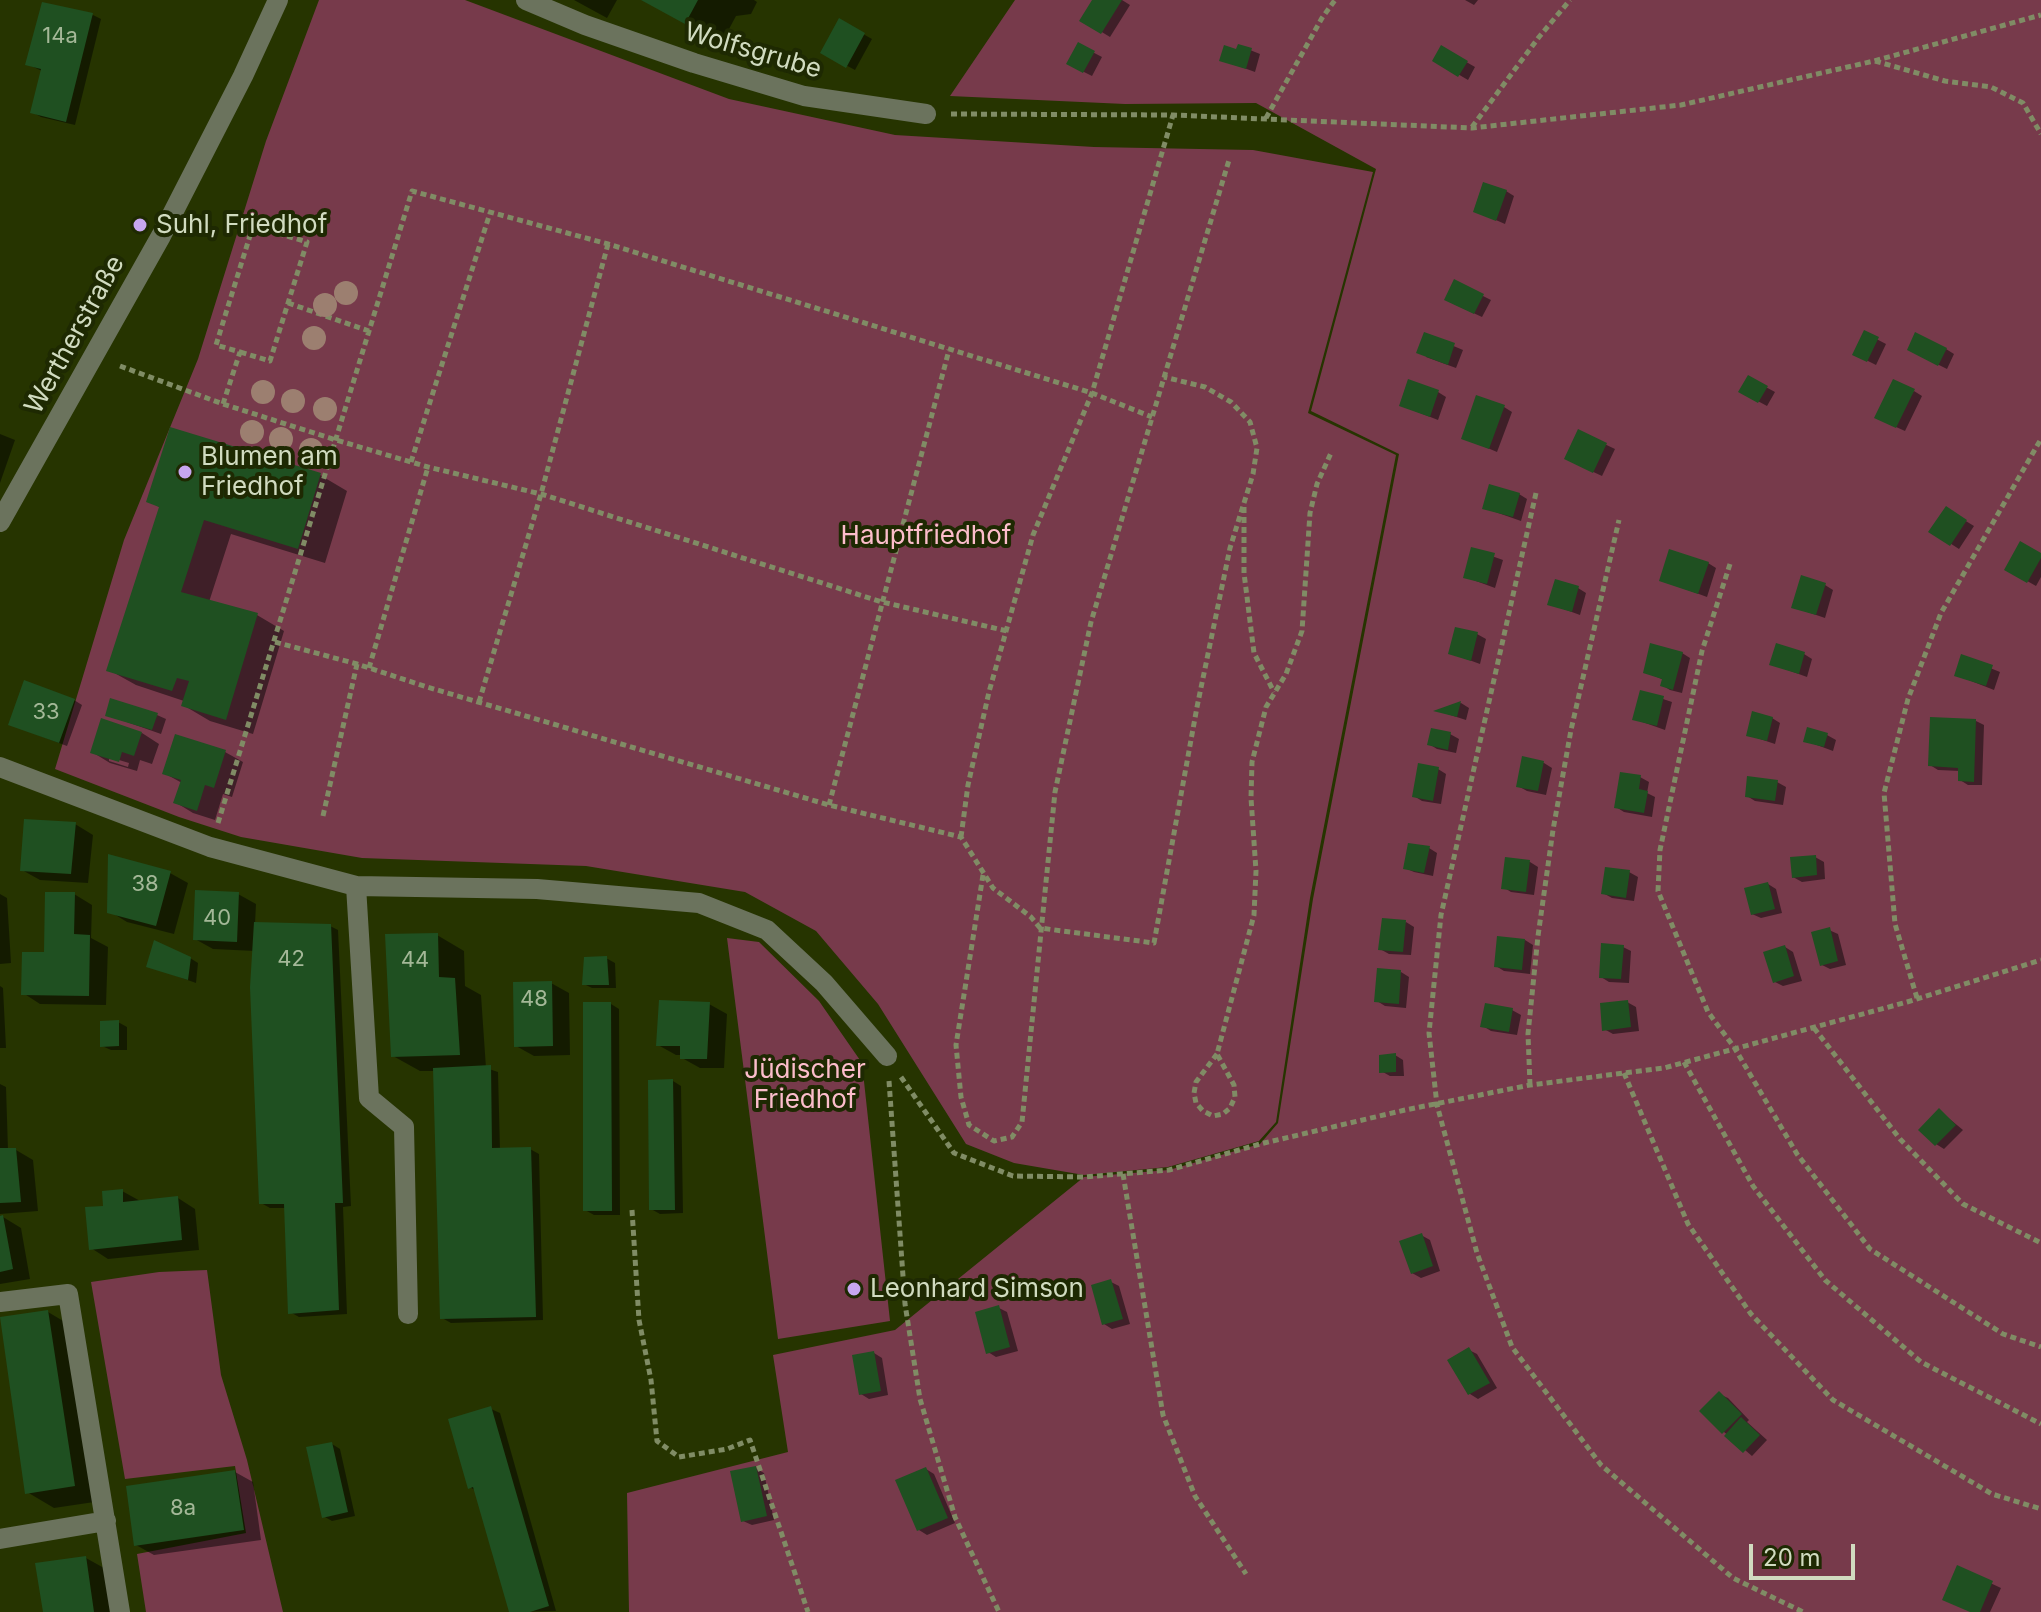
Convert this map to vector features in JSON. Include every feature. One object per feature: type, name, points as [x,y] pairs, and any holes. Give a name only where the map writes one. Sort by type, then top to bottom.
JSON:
[{"type":"street","name":"Wertherstraße","points":[[3,512],[207,148],[278,0]]},
{"type":"street","name":"Wolfsgrube","points":[[526,0],[681,59],[804,96],[926,114]]},
{"type":"street","points":[[0,767],[210,847],[356,886],[537,889],[699,903],[767,930],[824,983],[887,1056]]},
{"type":"street","points":[[356,886],[369,1098],[404,1127],[408,1314]]},
{"type":"street","points":[[0,1302],[68,1294],[120,1612]]},
{"type":"street","points":[[0,1539],[106,1521]]},
{"type":"path","points":[[1266,118],[1335,0]]},
{"type":"path","points":[[1472,128],[1570,0]]},
{"type":"path","points":[[926,114],[1173,115],[1472,128],[1681,105],[1874,61],[2041,15]]},
{"type":"path","points":[[1874,61],[1945,81],[1991,87],[2023,103],[2041,134]]},
{"type":"path","points":[[1164,377],[1205,387],[1231,402],[1250,422],[1257,448],[1253,474],[1230,548],[1154,943],[1040,928],[1031,917],[993,888],[961,837],[968,785],[989,692],[1033,535],[1092,393],[1173,115]]},
{"type":"path","points":[[983,874],[956,1045],[961,1097],[969,1125],[994,1141],[1012,1137],[1022,1122],[1055,792],[1088,638],[1229,160]]},
{"type":"path","points":[[210,847],[412,191],[608,244],[1092,393],[1152,417]]},
{"type":"path","points":[[411,462],[490,213]]},
{"type":"path","points":[[253,226],[307,242],[270,361],[240,352],[216,345],[253,226]]},
{"type":"path","points":[[479,702],[541,494],[608,244]]},
{"type":"path","points":[[288,303],[369,331]]},
{"type":"path","points":[[829,805],[949,350]]},
{"type":"path","points":[[223,404],[240,352]]},
{"type":"path","points":[[92,356],[223,404],[336,440],[428,467],[541,494],[882,602],[1007,631]]},
{"type":"path","points":[[1917,998],[1895,924],[1884,793],[1908,699],[1941,613],[2041,439]]},
{"type":"path","points":[[1217,1054],[1234,1085],[1235,1097],[1230,1108],[1223,1114],[1213,1116],[1196,1103],[1194,1093],[1196,1082],[1217,1054],[1254,915],[1256,871],[1252,762],[1266,707],[1286,674],[1302,631],[1310,513],[1317,484],[1331,453]]},
{"type":"path","points":[[369,668],[428,467]]},
{"type":"path","points":[[1536,493],[1441,915],[1429,1033],[1437,1105],[1477,1253],[1512,1347],[1601,1465],[1733,1578],[1803,1612]]},
{"type":"path","points":[[1244,502],[1244,573],[1252,641],[1254,653],[1274,692]]},
{"type":"path","points":[[1530,1085],[1528,1034],[1553,830],[1571,730],[1619,520]]},
{"type":"path","points":[[1730,564],[1702,651],[1660,850],[1658,891],[1708,1012],[1734,1047],[1797,1154],[1870,1249],[2003,1334],[2041,1347]]},
{"type":"path","points":[[275,642],[829,805],[961,837]]},
{"type":"path","points":[[323,816],[357,664]]},
{"type":"path","points":[[887,1056],[954,1153],[1013,1176],[1123,1174],[1169,1170],[1260,1144],[1530,1085],[1664,1068],[1814,1028],[2041,960]]},
{"type":"path","points":[[1814,1028],[1900,1139],[1963,1204],[2041,1243]]},
{"type":"path","points":[[887,1056],[905,1304],[920,1399],[955,1517],[999,1612]]},
{"type":"path","points":[[1684,1062],[1753,1186],[1825,1280],[1921,1362],[2041,1424]]},
{"type":"path","points":[[1624,1073],[1688,1224],[1751,1314],[1833,1400],[1992,1494],[2041,1509]]},
{"type":"path","points":[[1123,1174],[1163,1415],[1195,1496],[1246,1574]]},
{"type":"path","points":[[632,1210],[639,1320],[651,1380],[657,1441],[679,1457],[727,1449],[750,1440],[808,1612]]},
{"type":"green space","name":"Hauptfriedhof","points":[[319,0],[465,0],[729,99],[895,135],[1094,147],[1253,150],[1373,172],[1308,413],[1396,455],[1310,898],[1276,1122],[1259,1141],[1168,1167],[1084,1175],[1014,1163],[966,1144],[878,1004],[816,931],[745,892],[586,866],[362,858],[241,837],[179,817],[55,769],[124,540],[198,359],[266,141]]},
{"type":"green space","points":[[1015,0],[2041,0],[2041,1612],[629,1612],[627,1493],[788,1452],[773,1355],[895,1330],[1084,1177],[1169,1170],[1260,1144],[1278,1123],[1313,899],[1399,454],[1311,411],[1376,169],[1256,103],[1125,104],[950,96]]},
{"type":"green space","name":"Jüdischer Friedhof","points":[[727,938],[759,942],[819,1001],[862,1063],[890,1321],[778,1339]]},
{"type":"green space","points":[[207,1270],[221,1375],[247,1460],[283,1612],[146,1612],[137,1554],[246,1533],[235,1466],[125,1479],[91,1282],[159,1272]]},
{"type":"building","points":[[641,0],[698,0],[685,24]]},
{"type":"building","points":[[1092,0],[1122,0],[1101,34],[1079,21]]},
{"type":"building","points":[[42,2],[93,13],[66,122],[30,113],[41,69],[25,65]]},
{"type":"building","points":[[839,18],[865,33],[846,68],[820,53]]},
{"type":"building","points":[[1078,42],[1095,51],[1083,73],[1066,64]]},
{"type":"building","points":[[1238,44],[1252,48],[1246,69],[1219,61],[1224,45],[1236,49]]},
{"type":"building","points":[[1441,45],[1468,61],[1458,77],[1432,61]]},
{"type":"building","points":[[1483,182],[1507,190],[1496,221],[1473,212]]},
{"type":"building","points":[[1454,279],[1484,294],[1474,314],[1444,300]]},
{"type":"building","points":[[1864,330],[1879,337],[1867,362],[1852,355]]},
{"type":"building","points":[[1424,332],[1455,343],[1448,365],[1416,353]]},
{"type":"building","points":[[1915,332],[1947,348],[1938,366],[1907,350]]},
{"type":"building","points":[[1748,375],[1768,386],[1758,403],[1738,392]]},
{"type":"building","points":[[1408,379],[1439,390],[1430,417],[1399,406]]},
{"type":"building","points":[[1893,379],[1915,389],[1896,428],[1874,418]]},
{"type":"building","points":[[1476,395],[1505,405],[1489,449],[1461,439]]},
{"type":"building","points":[[170,427],[321,473],[298,549],[204,520],[181,592],[258,613],[226,720],[181,706],[189,681],[177,678],[172,691],[106,671],[159,507],[146,502]]},
{"type":"building","points":[[1578,429],[1607,443],[1593,473],[1564,459]]},
{"type":"building","points":[[1489,484],[1520,493],[1513,517],[1482,509]]},
{"type":"building","points":[[1946,506],[1967,520],[1950,546],[1928,532]]},
{"type":"building","points":[[2020,541],[2041,553],[2027,583],[2004,570]]},
{"type":"building","points":[[1471,547],[1495,553],[1487,584],[1463,578]]},
{"type":"building","points":[[1669,549],[1709,562],[1698,594],[1659,581]]},
{"type":"building","points":[[1801,575],[1826,583],[1816,615],[1791,608]]},
{"type":"building","points":[[1555,579],[1579,586],[1572,612],[1547,605]]},
{"type":"building","points":[[1455,627],[1478,632],[1471,661],[1448,654]]},
{"type":"building","points":[[1650,643],[1683,652],[1673,690],[1660,686],[1662,679],[1643,673]]},
{"type":"building","points":[[1776,643],[1805,652],[1799,674],[1769,665]]},
{"type":"building","points":[[1961,654],[1993,665],[1986,686],[1954,676]]},
{"type":"building","points":[[24,680],[75,699],[59,743],[8,725]]},
{"type":"building","points":[[1640,690],[1664,696],[1657,726],[1632,720]]},
{"type":"building","points":[[110,698],[158,713],[152,730],[105,716]]},
{"type":"building","points":[[1461,701],[1457,717],[1433,711]]},
{"type":"building","points":[[1752,711],[1773,717],[1767,741],[1746,736]]},
{"type":"building","points":[[1930,717],[1976,719],[1974,782],[1958,781],[1958,768],[1928,766]]},
{"type":"building","points":[[101,718],[142,732],[134,756],[122,752],[119,762],[90,753]]},
{"type":"building","points":[[1807,727],[1828,733],[1824,747],[1803,742]]},
{"type":"building","points":[[1431,728],[1451,732],[1448,750],[1427,745]]},
{"type":"building","points":[[175,734],[226,750],[214,788],[205,785],[197,811],[173,803],[181,780],[162,774]]},
{"type":"building","points":[[1522,756],[1544,761],[1538,791],[1516,787]]},
{"type":"building","points":[[1418,763],[1439,767],[1433,801],[1412,797]]},
{"type":"building","points":[[1620,772],[1641,775],[1639,789],[1648,791],[1644,813],[1614,808]]},
{"type":"building","points":[[1747,776],[1778,780],[1775,801],[1745,797]]},
{"type":"building","points":[[24,819],[76,822],[71,874],[20,871]]},
{"type":"building","points":[[1408,843],[1430,846],[1424,873],[1403,869]]},
{"type":"building","points":[[108,854],[171,871],[156,926],[107,913]]},
{"type":"building","points":[[1816,855],[1817,875],[1792,878],[1790,857]]},
{"type":"building","points":[[1505,857],[1530,860],[1526,892],[1501,889]]},
{"type":"building","points":[[1605,867],[1630,870],[1626,898],[1601,894]]},
{"type":"building","points":[[1768,882],[1775,909],[1751,915],[1744,888]]},
{"type":"building","points":[[195,890],[239,892],[237,942],[193,940]]},
{"type":"building","points":[[45,892],[75,892],[74,934],[90,935],[89,996],[21,995],[22,952],[44,952]]},
{"type":"building","points":[[1382,918],[1406,920],[1403,952],[1378,950]]},
{"type":"building","points":[[254,922],[331,924],[343,1203],[335,1203],[339,1310],[288,1314],[284,1204],[259,1204],[250,987]]},
{"type":"building","points":[[1830,927],[1838,961],[1820,966],[1811,932]]},
{"type":"building","points":[[438,933],[439,977],[455,978],[460,1055],[391,1057],[385,934]]},
{"type":"building","points":[[1497,936],[1525,939],[1522,970],[1494,967]]},
{"type":"building","points":[[154,940],[191,957],[188,980],[146,967]]},
{"type":"building","points":[[1601,943],[1624,945],[1621,979],[1599,978]]},
{"type":"building","points":[[1785,945],[1794,976],[1773,983],[1763,952]]},
{"type":"building","points":[[607,956],[609,985],[582,985],[584,957]]},
{"type":"building","points":[[1377,968],[1401,970],[1399,1004],[1374,1002]]},
{"type":"building","points":[[552,981],[553,1046],[514,1047],[513,982]]},
{"type":"building","points":[[659,1000],[710,1002],[707,1059],[680,1059],[680,1046],[656,1046]]},
{"type":"building","points":[[1628,1000],[1631,1027],[1602,1031],[1600,1003]]},
{"type":"building","points":[[583,1002],[611,1002],[612,1211],[583,1211]]},
{"type":"building","points":[[1485,1003],[1513,1008],[1509,1032],[1480,1027]]},
{"type":"building","points":[[119,1020],[119,1046],[100,1047],[100,1021]]},
{"type":"building","points":[[1396,1053],[1396,1072],[1379,1073],[1379,1055]]},
{"type":"building","points":[[491,1065],[492,1148],[531,1147],[536,1317],[440,1319],[433,1068]]},
{"type":"building","points":[[673,1079],[675,1210],[649,1210],[648,1080]]},
{"type":"building","points":[[1939,1108],[1956,1125],[1935,1146],[1918,1130]]},
{"type":"building","points":[[0,1148],[16,1148],[21,1202],[0,1203]]},
{"type":"building","points":[[123,1189],[123,1202],[178,1196],[182,1240],[89,1250],[85,1207],[103,1206],[102,1191]]},
{"type":"building","points":[[3,1215],[13,1269],[0,1272],[0,1216]]},
{"type":"building","points":[[1422,1233],[1433,1266],[1411,1274],[1399,1241]]},
{"type":"building","points":[[1111,1279],[1123,1319],[1102,1325],[1091,1285]]},
{"type":"building","points":[[999,1305],[1010,1347],[986,1354],[975,1312]]},
{"type":"building","points":[[48,1310],[75,1486],[25,1494],[0,1317]]},
{"type":"building","points":[[1469,1347],[1490,1383],[1468,1395],[1447,1360]]},
{"type":"building","points":[[874,1351],[881,1391],[859,1395],[852,1355]]},
{"type":"building","points":[[1719,1391],[1742,1414],[1722,1434],[1699,1411]]},
{"type":"building","points":[[491,1406],[549,1606],[530,1612],[509,1612],[473,1487],[468,1489],[448,1419]]},
{"type":"building","points":[[1741,1417],[1760,1435],[1743,1453],[1724,1436]]},
{"type":"building","points":[[332,1442],[348,1512],[322,1518],[306,1447]]},
{"type":"building","points":[[756,1466],[767,1516],[741,1522],[730,1471]]},
{"type":"building","points":[[926,1467],[948,1518],[917,1531],[895,1480]]},
{"type":"building","points":[[235,1470],[244,1530],[134,1546],[126,1486]]},
{"type":"building","points":[[86,1556],[94,1612],[43,1612],[35,1563]]},
{"type":"building","points":[[1957,1565],[1993,1581],[1980,1612],[1970,1612],[1942,1600]]},
{"type":"place","name":"Suhl, Friedhof","points":[[140,225]]},
{"type":"place","name":"Blumen am Friedhof","points":[[185,472]]},
{"type":"place","name":"Leonhard Simson","points":[[854,1289]]}]
